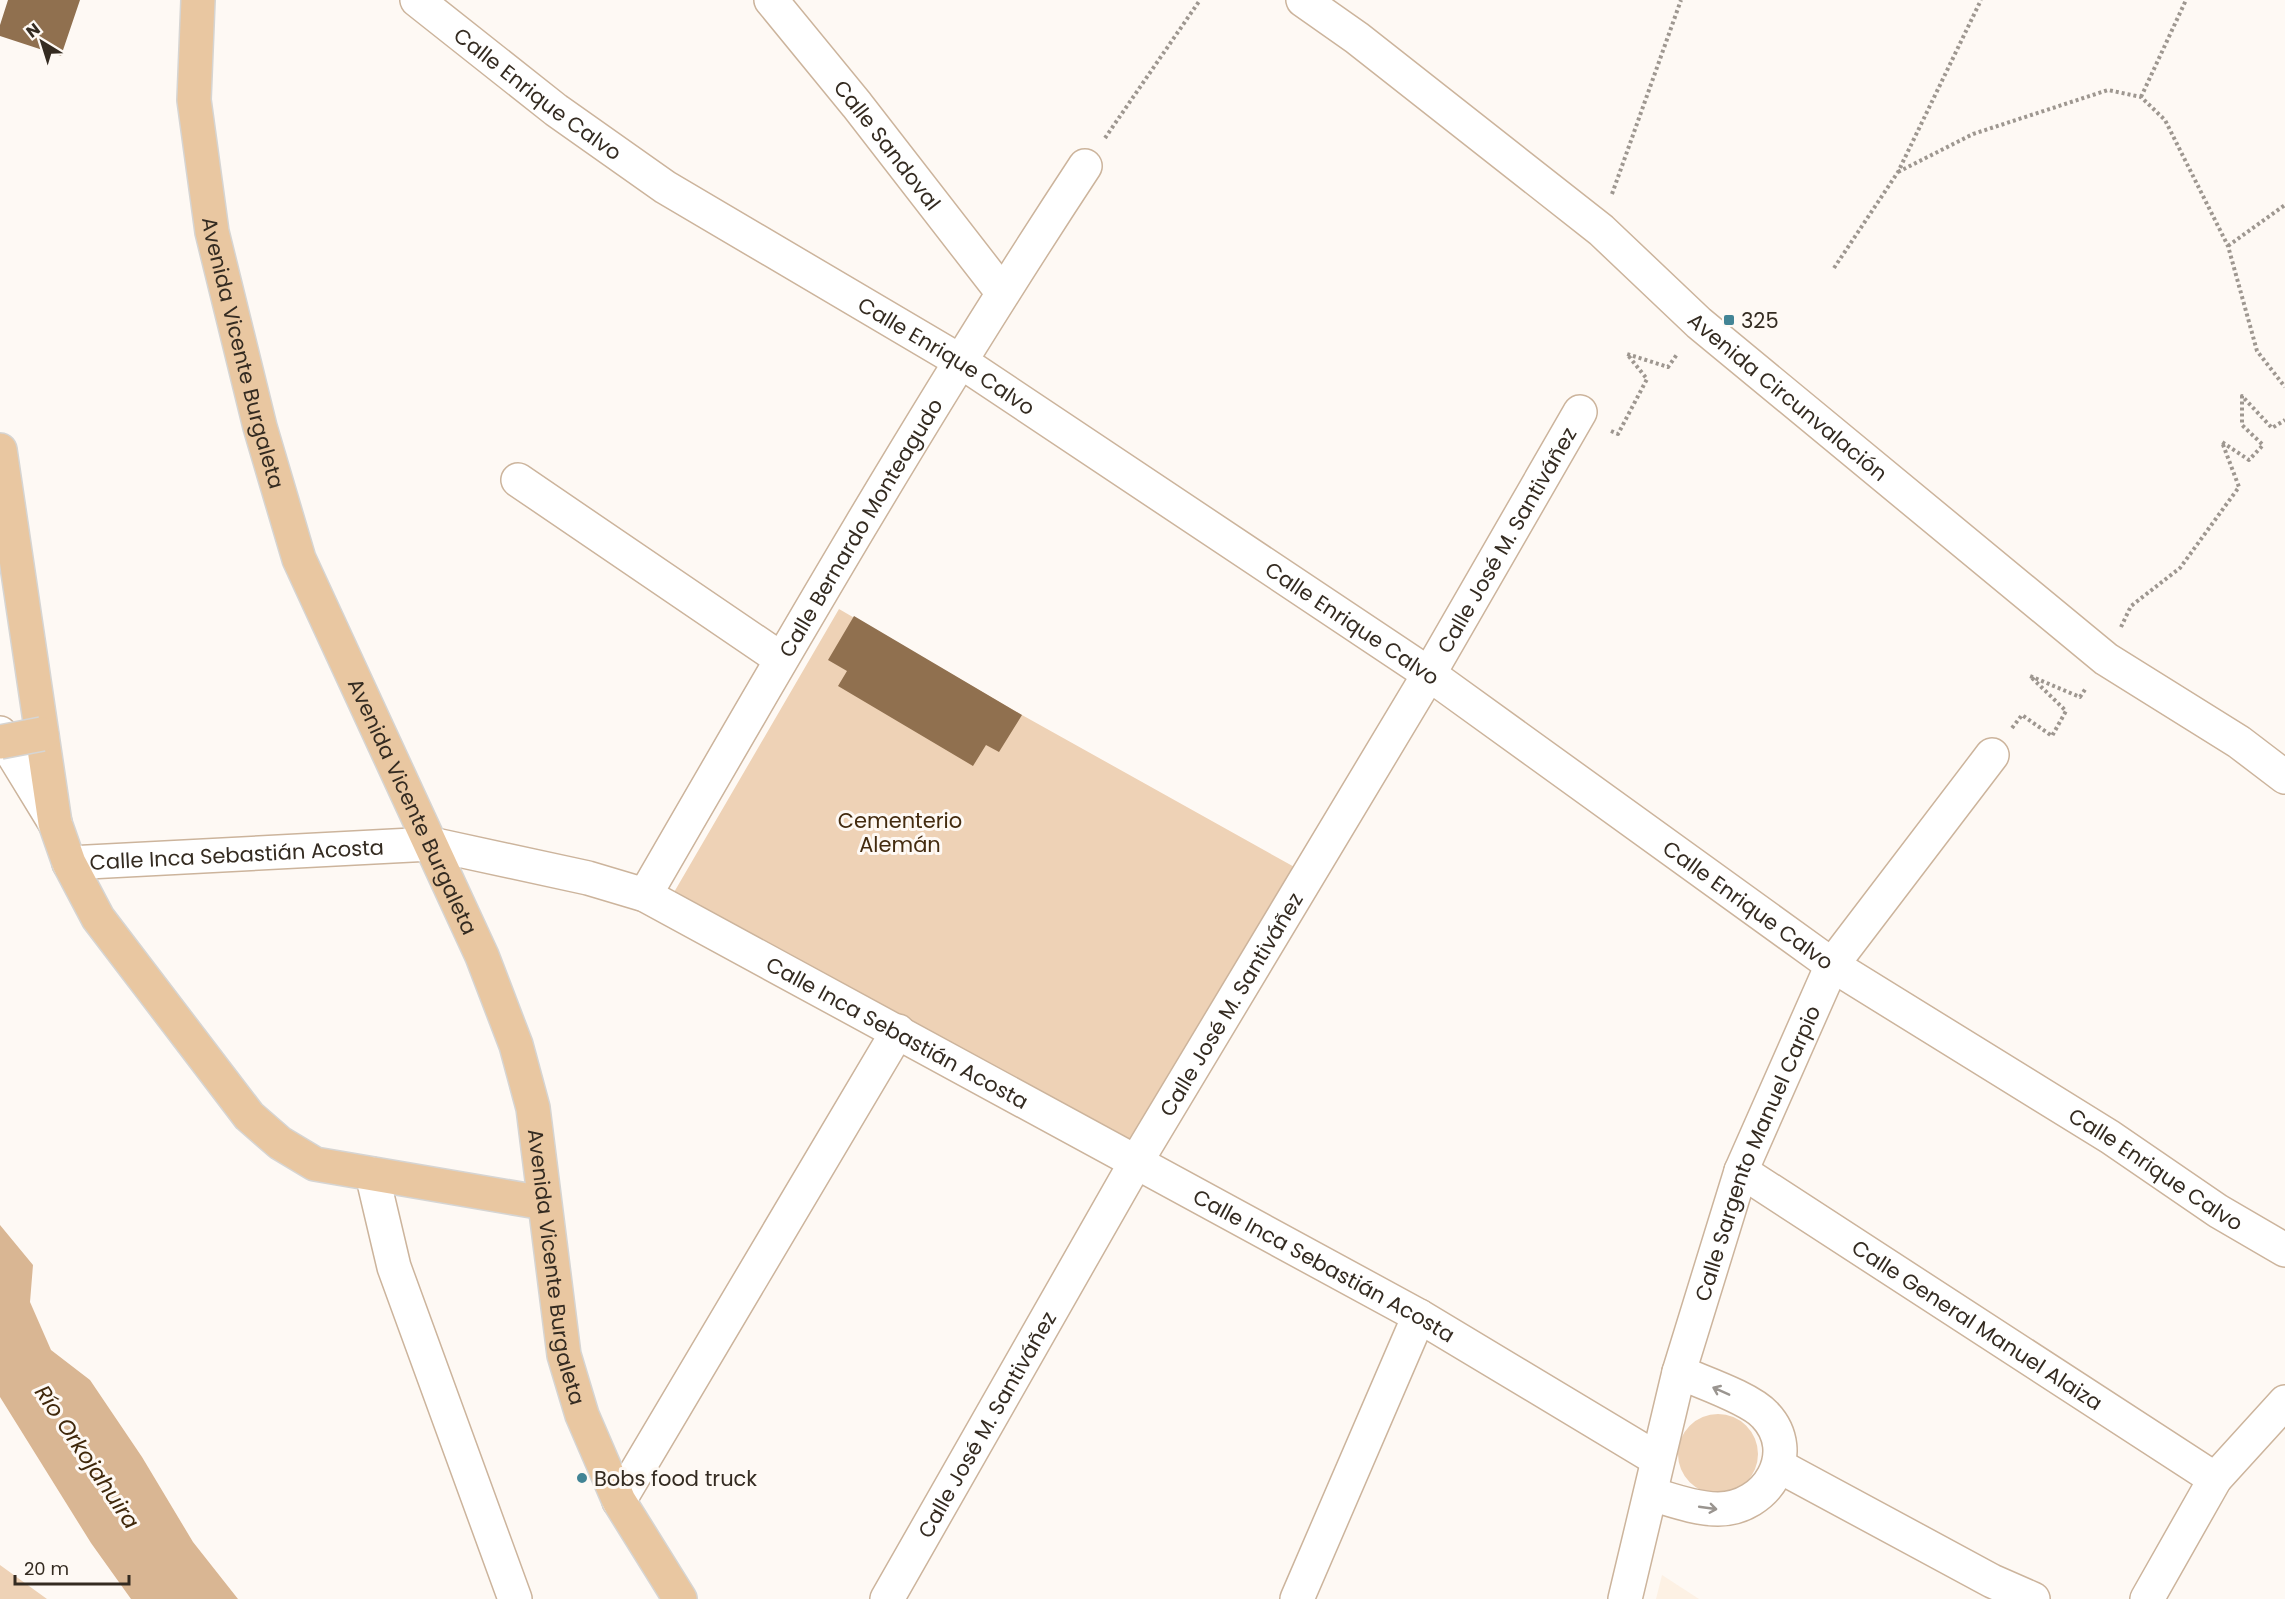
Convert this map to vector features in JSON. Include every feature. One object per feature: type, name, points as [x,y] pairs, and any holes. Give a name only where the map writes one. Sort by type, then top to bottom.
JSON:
[{"type":"main road","name":"Avenida Vicente Burgaleta","points":[[198,0],[194,100],[212,232],[260,427],[299,559],[482,956],[516,1045],[533,1108],[564,1355],[582,1415],[619,1501],[680,1599]]},
{"type":"main road","points":[[0,450],[56,823],[69,863],[98,918],[249,1116],[280,1143],[315,1164],[544,1203]]},
{"type":"main road","points":[[0,742],[42,734]]},
{"type":"street","name":"Calle Enrique Calvo","points":[[417,0],[556,110],[665,187],[960,361],[1429,674],[1832,966],[2110,1137],[2218,1211],[2285,1250]]},
{"type":"street","name":"Calle Sandoval","points":[[771,0],[857,105],[1002,292]]},
{"type":"street","name":"Avenida Circunvalación","points":[[1303,0],[1366,45],[1601,230],[1699,323],[2106,659],[2239,742],[2285,777]]},
{"type":"street","name":"Calle Bernardo Monteagudo","points":[[645,895],[782,659],[960,361],[1002,292],[1086,166]]},
{"type":"street","name":"Calle José M. Santiváñez","points":[[887,1599],[1136,1162],[1429,674],[1580,412]]},
{"type":"street","points":[[518,480],[782,659]]},
{"type":"street","points":[[0,733],[56,823]]},
{"type":"street","name":"Calle Sargento Manuel Carpio","points":[[1624,1599],[1679,1371],[1741,1171],[1832,966],[1992,755]]},
{"type":"street","name":"Calle Inca Sebastián Acosta","points":[[69,863],[430,844],[588,878],[645,895],[1419,1316],[1657,1459]]},
{"type":"street","points":[[619,1501],[898,1031]]},
{"type":"street","name":"Calle General Manuel Alaiza","points":[[1741,1171],[2215,1479]]},
{"type":"street","points":[[372,1174],[394,1267],[515,1599]]},
{"type":"street","points":[[1297,1599],[1419,1316]]},
{"type":"street","points":[[1651,1494],[1696,1506],[1719,1509],[1739,1506],[1759,1495],[1771,1482],[1779,1466],[1779,1445],[1774,1426],[1765,1414],[1752,1405],[1679,1371]]},
{"type":"street","points":[[2147,1599],[2215,1479],[2285,1402]]},
{"type":"street","points":[[1779,1466],[1992,1581],[2033,1599]]},
{"type":"path","points":[[1086,166],[1200,0]]},
{"type":"path","points":[[1601,230],[1634,127],[1681,0]]},
{"type":"path","points":[[1834,268],[1898,172],[1981,0]]},
{"type":"path","points":[[2141,97],[2186,0]]},
{"type":"path","points":[[1898,172],[1973,134],[2108,90],[2141,97],[2165,120],[2228,246],[2257,351],[2285,387]]},
{"type":"path","points":[[2228,246],[2285,205]]},
{"type":"path","points":[[1580,412],[1598,426],[1618,434],[1647,379],[1627,354],[1668,366],[1699,323]]},
{"type":"path","points":[[1992,755],[2022,714],[2052,736],[2066,711],[2030,676],[2080,697],[2106,659],[2131,606],[2180,568],[2239,487],[2222,442],[2249,460],[2263,446],[2242,425],[2242,396],[2272,428],[2285,420]]},
{"type":"shaded area","points":[[1662,1575],[1699,1599],[1656,1599]]},
{"type":"green space","name":"Cementerio Alemán","points":[[839,609],[1022,715],[1298,869],[1140,1148],[673,894]]},
{"type":"green space","points":[[1710,1414],[1726,1414],[1747,1425],[1758,1446],[1758,1462],[1747,1483],[1726,1494],[1710,1494],[1696,1488],[1684,1476],[1678,1462],[1678,1446],[1684,1432],[1696,1420]]},
{"type":"green space","points":[[0,1565],[47,1599],[0,1599]]},
{"type":"water","name":"Río Orkojahuira","points":[[0,1225],[33,1265],[30,1302],[51,1350],[90,1380],[142,1457],[193,1542],[238,1599],[131,1599],[91,1543],[0,1397]]},
{"type":"building","points":[[8,0],[80,0],[61,56],[0,36],[0,25]]},
{"type":"building","points":[[854,616],[1022,715],[999,752],[986,745],[973,766],[838,686],[847,671],[828,660]]},
{"type":"place","name":"325","points":[[1729,320]]},
{"type":"place","name":"Bobs food truck","points":[[582,1478]]}]
